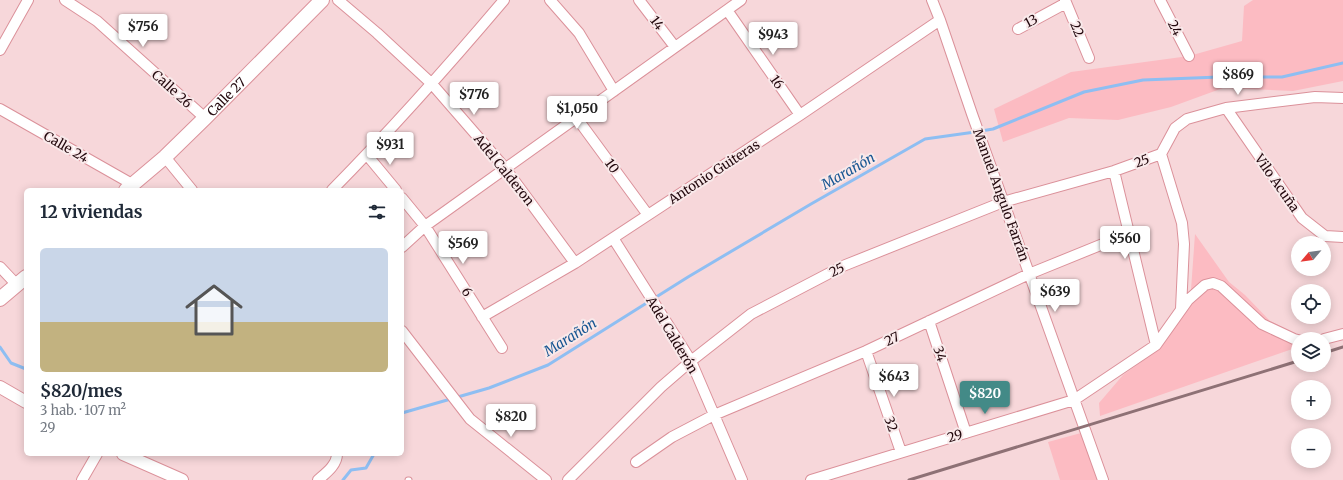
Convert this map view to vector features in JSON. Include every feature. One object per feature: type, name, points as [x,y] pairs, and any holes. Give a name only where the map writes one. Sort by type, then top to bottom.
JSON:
[{"type":"main road","name":"Calle 27","points":[[129,187],[165,157],[322,0]]},
{"type":"main road","points":[[0,300],[21,281]]},
{"type":"street","points":[[0,50],[28,0]]},
{"type":"street","name":"Calle 26","points":[[65,0],[97,21],[205,118]]},
{"type":"street","name":"Adel Calderon","points":[[338,0],[377,33],[432,84],[505,168],[575,263]]},
{"type":"street","points":[[334,188],[367,155],[432,84],[504,0]]},
{"type":"street","points":[[550,0],[579,33],[614,90]]},
{"type":"street","name":"14","points":[[638,0],[675,47]]},
{"type":"street","points":[[404,244],[425,226],[505,168],[741,0]]},
{"type":"street","name":"Manuel Angulo Farrán","points":[[932,0],[1103,480]]},
{"type":"street","name":"24","points":[[1160,0],[1189,56]]},
{"type":"street","name":"13","points":[[1018,29],[1065,1]]},
{"type":"street","name":"22","points":[[1065,1],[1089,58]]},
{"type":"street","name":"16","points":[[727,10],[800,115]]},
{"type":"street","name":"Antonio Guiteras","points":[[482,317],[575,263],[800,115],[940,20]]},
{"type":"street","points":[[1181,310],[1184,244],[1182,223],[1169,175],[1161,154],[1175,128],[1187,119],[1226,108],[1315,97],[1343,98]]},
{"type":"street","name":"Vilo Acuña","points":[[1226,108],[1302,218],[1325,236],[1343,237]]},
{"type":"street","name":"Calle 24","points":[[0,109],[129,187]]},
{"type":"street","name":"10","points":[[576,117],[648,215]]},
{"type":"street","name":"25","points":[[568,480],[662,387],[691,361],[751,314],[843,266],[1003,202],[1114,171],[1161,154]]},
{"type":"street","points":[[367,155],[394,188]]},
{"type":"street","points":[[165,157],[190,188]]},
{"type":"street","points":[[1114,171],[1156,345]]},
{"type":"street","name":"6","points":[[404,200],[425,226],[502,348]]},
{"type":"street","name":"27","points":[[636,462],[672,437],[714,415],[866,351],[1029,274],[1130,233]]},
{"type":"street","name":"Adel Calderón","points":[[613,238],[691,361],[742,480]]},
{"type":"street","points":[[0,267],[21,281]]},
{"type":"street","points":[[1156,345],[1188,300],[1204,284],[1213,283],[1221,286],[1262,324],[1291,338]]},
{"type":"street","name":"34","points":[[929,321],[966,433]]},
{"type":"street","points":[[404,334],[462,410],[546,480]]},
{"type":"street","points":[[1331,337],[1343,334]]},
{"type":"street","name":"29","points":[[811,480],[1074,400],[1156,345]]},
{"type":"street","name":"32","points":[[866,351],[901,452]]},
{"type":"street","points":[[1,389],[24,401]]},
{"type":"street","points":[[82,480],[97,456]]},
{"type":"street","points":[[128,456],[182,480]]},
{"type":"street","points":[[318,480],[332,466],[337,459],[337,456]]},
{"type":"shaded area","points":[[1253,0],[1343,0],[1343,81],[1293,91],[1223,88],[1171,107],[1118,120],[1069,118],[1003,142],[994,109],[1071,72],[1189,56],[1242,41],[1244,6]]},
{"type":"shaded area","points":[[1195,234],[1229,282],[1245,295],[1270,321],[1293,332],[1291,332],[1291,349],[1100,416],[1099,403],[1123,375],[1148,357],[1190,304]]},
{"type":"shaded area","points":[[1081,433],[1097,480],[1060,480],[1048,442]]},
{"type":"waterway","name":"Marañón","points":[[981,131],[993,129],[1084,92],[1143,80],[1219,77],[1282,77],[1343,63]]},
{"type":"waterway","name":"Marañón","points":[[404,412],[489,388],[548,365],[688,277],[925,139],[975,132]]},
{"type":"waterway","points":[[0,347],[11,363],[24,368]]},
{"type":"waterway","name":"Marañón","points":[[343,480],[351,470],[366,468],[373,456]]},
{"type":"railway","points":[[1331,351],[1343,347]]},
{"type":"railway","points":[[909,480],[1291,363]]}]
